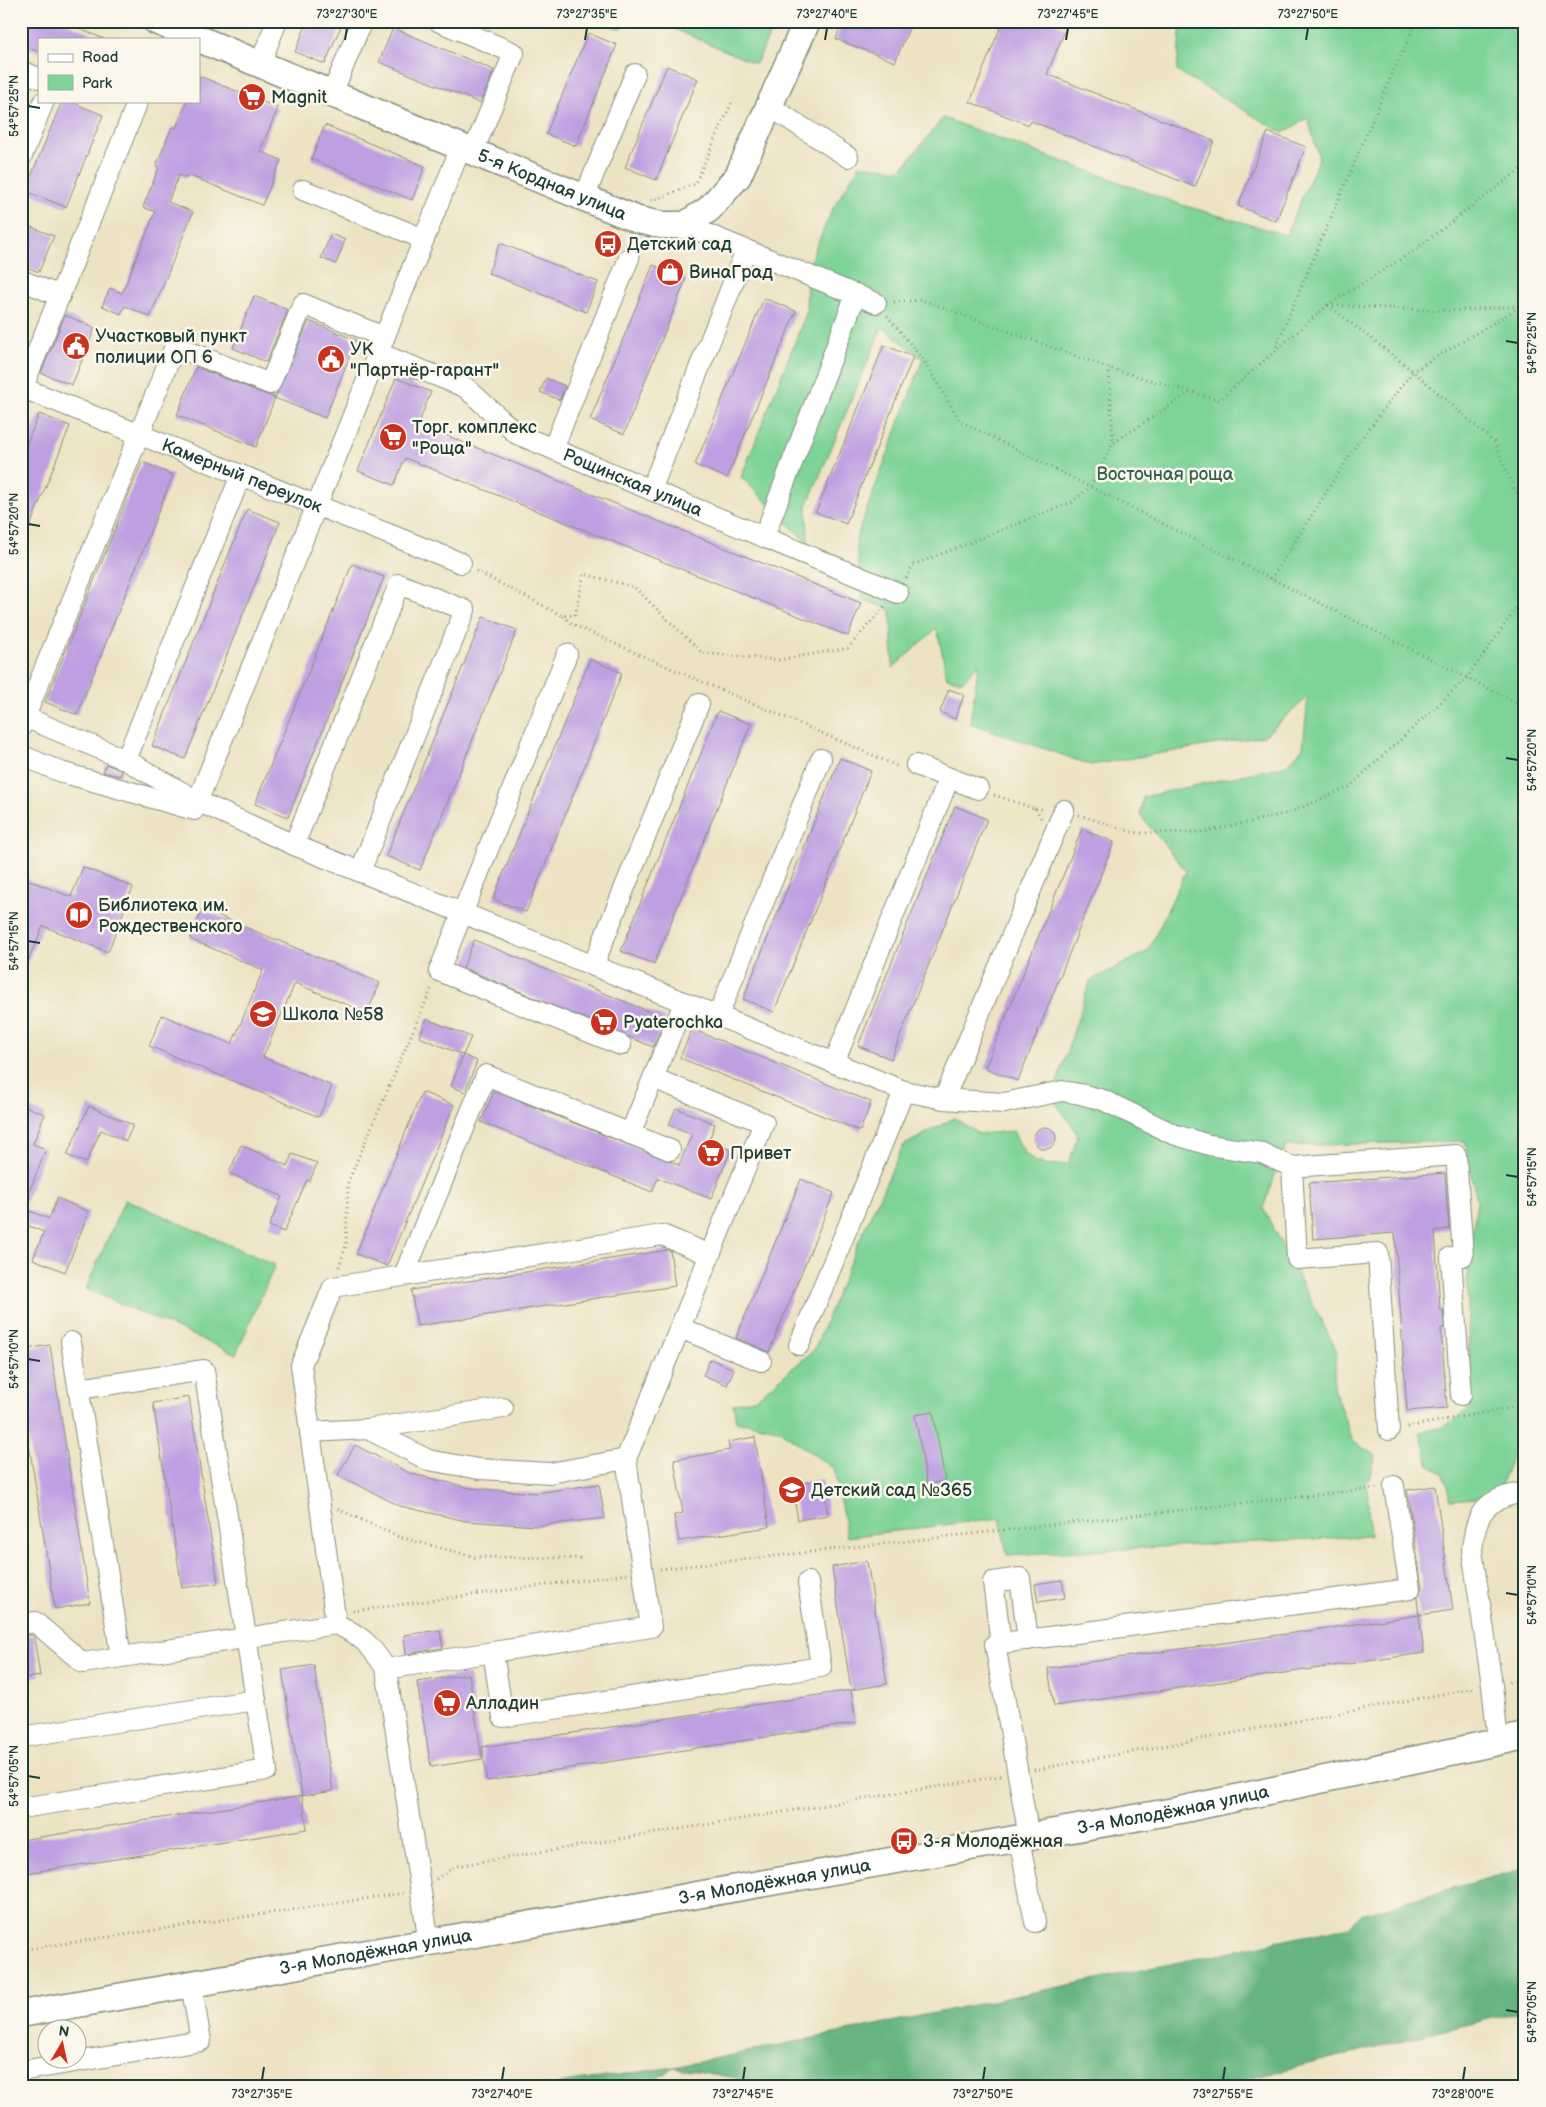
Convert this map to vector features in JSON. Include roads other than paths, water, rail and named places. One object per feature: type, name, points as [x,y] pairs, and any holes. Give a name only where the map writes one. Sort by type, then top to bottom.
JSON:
[{"type":"main road","points":[[685,225],[709,209],[738,176],[807,21]]},
{"type":"main road","name":"5-я Кордная улица","points":[[162,26],[196,38]]},
{"type":"main road","name":"5-я Кордная улица","points":[[200,39],[638,220],[661,225],[685,225]]},
{"type":"main road","name":"3-я Молодёжная улица","points":[[21,2014],[1180,1810],[1525,1736]]},
{"type":"street","points":[[260,64],[277,21]]},
{"type":"street","points":[[332,94],[362,21]]},
{"type":"street","points":[[195,806],[424,239],[514,53],[438,21]]},
{"type":"street","points":[[21,71],[38,78]]},
{"type":"street","points":[[584,198],[635,74]]},
{"type":"street","points":[[21,158],[44,102]]},
{"type":"street","name":"Камерный переулок","points":[[138,102],[22,390],[139,434],[461,564]]},
{"type":"street","points":[[769,106],[848,157]]},
{"type":"street","points":[[303,190],[424,239]]},
{"type":"street","points":[[685,225],[876,303]]},
{"type":"street","points":[[651,490],[746,250]]},
{"type":"street","points":[[553,449],[629,258]]},
{"type":"street","points":[[21,280],[60,296]]},
{"type":"street","points":[[764,537],[856,294]]},
{"type":"street","name":"Рощинская улица","points":[[139,434],[175,346],[270,384],[302,304],[465,387],[517,434],[898,592]]},
{"type":"street","points":[[139,434],[23,722],[126,760],[195,806]]},
{"type":"street","points":[[126,760],[241,475]]},
{"type":"street","points":[[294,845],[399,584],[465,610],[360,872]]},
{"type":"street","points":[[567,654],[440,971],[621,1045]]},
{"type":"street","points":[[593,966],[699,704]]},
{"type":"street","points":[[21,756],[61,772],[195,806],[904,1091],[944,1099],[1004,1103],[1062,1091],[1080,1094],[1103,1100],[1173,1134],[1209,1145],[1262,1152],[1292,1167],[1456,1155],[1463,1256],[1451,1257],[1461,1395]]},
{"type":"street","points":[[718,1016],[821,759]]},
{"type":"street","points":[[916,765],[978,789]]},
{"type":"street","points":[[834,1063],[949,778]]},
{"type":"street","points":[[944,1099],[1064,810]]},
{"type":"street","points":[[630,1134],[684,1003]]},
{"type":"street","points":[[404,1275],[486,1075],[670,1150]]},
{"type":"street","points":[[386,1668],[651,1627],[626,1459],[764,1123],[653,1078]]},
{"type":"street","points":[[799,1345],[904,1091]]},
{"type":"street","points":[[1292,1167],[1298,1259],[1378,1253],[1389,1430]]},
{"type":"street","points":[[428,1943],[386,1668],[372,1646],[336,1619],[301,1365],[333,1287],[662,1235],[710,1255]]},
{"type":"street","points":[[680,1328],[761,1361]]},
{"type":"street","points":[[71,1342],[121,1657]]},
{"type":"street","points":[[21,1808],[267,1770],[204,1370],[79,1389]]},
{"type":"street","points":[[310,1432],[368,1430],[503,1408]]},
{"type":"street","points":[[368,1430],[428,1460],[479,1469],[550,1473],[626,1459]]},
{"type":"street","points":[[1035,1922],[1018,1773],[995,1644],[1410,1589],[1394,1486]]},
{"type":"street","points":[[1498,1742],[1492,1685],[1472,1550],[1474,1529],[1482,1511],[1494,1502],[1525,1492]]},
{"type":"street","points":[[1001,1644],[993,1582],[1020,1578],[1028,1640]]},
{"type":"street","points":[[493,1652],[503,1717],[821,1667],[808,1582]]},
{"type":"street","points":[[21,1624],[35,1622],[83,1663],[246,1638],[336,1619]]},
{"type":"street","points":[[21,1736],[256,1700]]},
{"type":"street","points":[[21,2071],[201,2041],[191,1984]]},
{"type":"place","name":"Magnit","points":[[252,97]]},
{"type":"place","name":"Детский сад","points":[[608,244]]},
{"type":"place","name":"ВинаГрад","points":[[670,272]]},
{"type":"place","name":"Участковый пункт полиции ОП 6","points":[[76,346]]},
{"type":"place","name":"УК \"Партнёр-гарант\"","points":[[331,359]]},
{"type":"place","name":"Торг. комплекс \"Роща\"","points":[[393,437]]},
{"type":"place","name":"Библиотека им. Рождественского","points":[[79,915]]},
{"type":"place","name":"Школа №58","points":[[263,1014]]},
{"type":"place","name":"Pyaterochka","points":[[604,1022]]},
{"type":"place","name":"Привет","points":[[711,1153]]},
{"type":"place","name":"Детский сад №365","points":[[792,1490]]},
{"type":"place","name":"Алладин","points":[[447,1703]]},
{"type":"place","name":"3-я Молодёжная","points":[[904,1841]]},
{"type":"park label","name":"Восточная роща","points":[[1165,474]]}]
